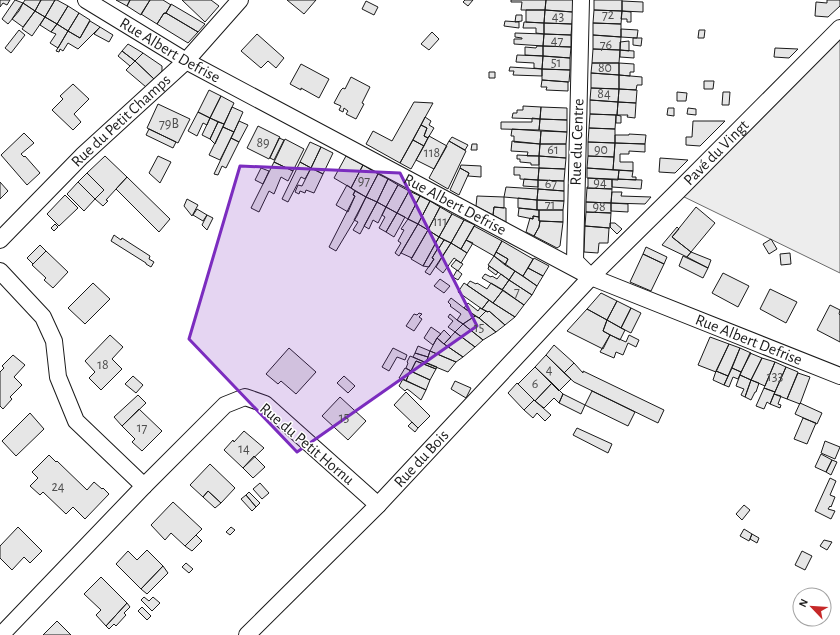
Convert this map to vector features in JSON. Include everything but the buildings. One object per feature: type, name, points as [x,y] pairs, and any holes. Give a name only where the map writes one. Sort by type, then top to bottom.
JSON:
[{"type":"street","name":"Rue Albert Defrise","points":[[86,0],[186,61],[591,277],[840,376]]},
{"type":"street","name":"Rue du Petit Champs","points":[[0,240],[82,156],[186,61],[240,0]]},
{"type":"street","name":"Rue du Centre","points":[[581,0],[574,261],[591,277]]},
{"type":"street","name":"Pavé du Vingt","points":[[591,277],[840,28]]},
{"type":"street","points":[[0,271],[43,317],[54,341],[58,377],[76,421],[144,486]]},
{"type":"street","name":"Rue du Bois","points":[[247,635],[378,504],[591,277]]},
{"type":"street","name":"Rue du Petit Hornu","points":[[1,635],[144,486],[225,405],[245,397],[265,404],[378,504]]},
{"type":"highlighted area","points":[[240,166],[400,173],[477,326],[297,452],[189,339]]},
{"type":"shaded area","points":[[840,28],[840,273],[676,193]]}]
